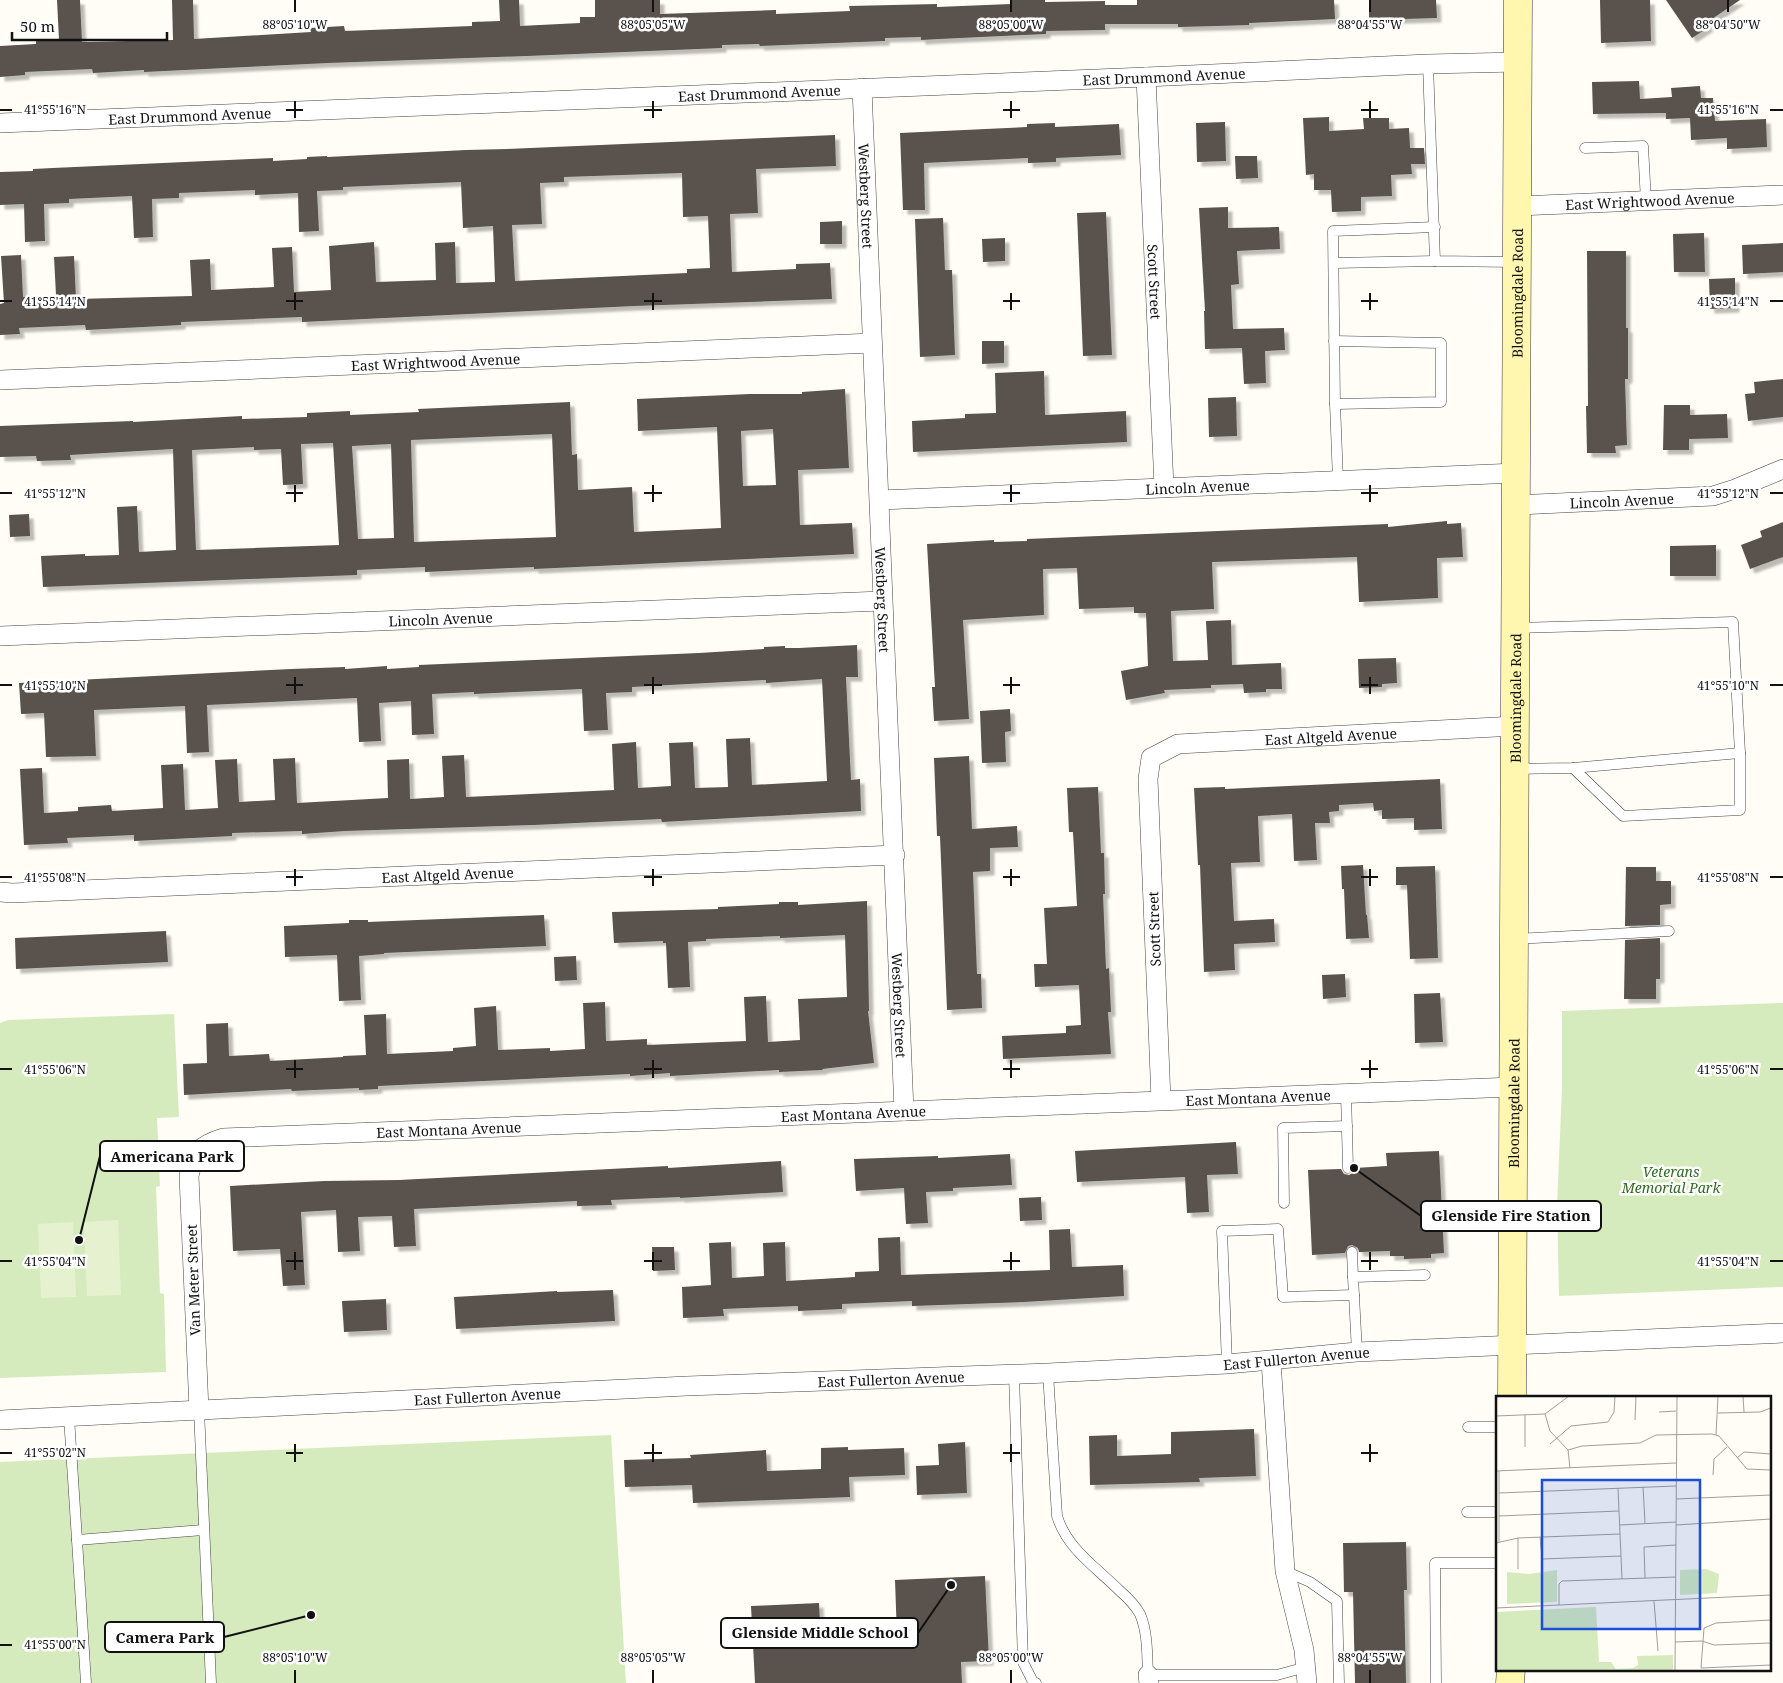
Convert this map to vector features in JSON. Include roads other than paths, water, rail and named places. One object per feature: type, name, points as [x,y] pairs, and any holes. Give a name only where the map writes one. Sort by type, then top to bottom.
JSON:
[{"type":"main road","name":"Bloomingdale Road","points":[[1512,1396],[1518,0]]},
{"type":"main road","points":[[1510,1683],[1511,1670]]},
{"type":"street","name":"East Drummond Avenue","points":[[0,123],[1428,64],[1518,62]]},
{"type":"street","name":"Scott Street","points":[[1146,77],[1164,487]]},
{"type":"street","name":"Westberg Street","points":[[862,88],[880,500],[882,600],[895,855],[904,1111]]},
{"type":"street","name":"East Wrightwood Avenue","points":[[1518,206],[1783,196]]},
{"type":"street","name":"East Wrightwood Avenue","points":[[0,380],[872,343]]},
{"type":"street","name":"Lincoln Avenue","points":[[1516,505],[1713,496],[1783,469]]},
{"type":"street","name":"Lincoln Avenue","points":[[880,500],[1516,473]]},
{"type":"street","name":"Lincoln Avenue","points":[[0,636],[882,600]]},
{"type":"street","name":"East Altgeld Avenue","points":[[1151,758],[1178,744],[1515,726]]},
{"type":"street","name":"Scott Street","points":[[1151,758],[1148,780],[1161,1100]]},
{"type":"street","name":"East Altgeld Avenue","points":[[0,892],[12,894],[895,855]]},
{"type":"street","name":"East Montana Avenue","points":[[198,1151],[209,1143],[223,1138],[1513,1087]]},
{"type":"street","name":"Van Meter Street","points":[[198,1151],[192,1162],[189,1176],[199,1410]]},
{"type":"street","name":"East Fullerton Avenue","points":[[0,1420],[686,1386],[1048,1373],[1227,1364],[1357,1352],[1783,1333]]},
{"type":"street","points":[[1271,1361],[1285,1571],[1304,1650],[1306,1675]]},
{"type":"lane","points":[[1428,64],[1435,261]]},
{"type":"lane","points":[[1585,148],[1643,146],[1646,201]]},
{"type":"lane","points":[[1338,480],[1333,231],[1435,227]]},
{"type":"lane","points":[[1334,263],[1517,262]]},
{"type":"lane","points":[[1334,341],[1441,343],[1441,402],[1335,404]]},
{"type":"lane","points":[[1516,628],[1733,622],[1740,752],[1740,810],[1624,816],[1573,768]]},
{"type":"lane","points":[[1515,769],[1573,768],[1740,752]]},
{"type":"lane","points":[[1515,939],[1669,931]]},
{"type":"lane","points":[[1346,1093],[1348,1168]]},
{"type":"lane","points":[[1284,1203],[1283,1128],[1347,1126]]},
{"type":"lane","points":[[1227,1364],[1222,1231],[1278,1229],[1283,1297],[1354,1295]]},
{"type":"lane","points":[[1352,1252],[1357,1352]]},
{"type":"lane","points":[[1352,1277],[1425,1274]]},
{"type":"lane","points":[[1048,1373],[1057,1516],[1061,1530],[1076,1551],[1132,1602],[1140,1614],[1144,1630],[1148,1679],[1306,1675]]},
{"type":"lane","points":[[1014,1374],[1023,1662],[1033,1682],[1036,1683]]},
{"type":"lane","points":[[199,1410],[211,1683]]},
{"type":"lane","points":[[69,1417],[86,1683]]},
{"type":"lane","points":[[1468,1427],[1496,1427]]},
{"type":"lane","points":[[1467,1512],[1496,1512]]},
{"type":"lane","points":[[77,1540],[203,1530]]},
{"type":"lane","points":[[1436,1683],[1435,1563],[1496,1563]]},
{"type":"lane","points":[[1285,1571],[1310,1582],[1336,1601],[1339,1683]]},
{"type":"place","name":"Glenside Fire Station","points":[[1354,1168]]},
{"type":"place","name":"Americana Park","points":[[79,1240]]},
{"type":"place","name":"Glenside Middle School","points":[[951,1585]]},
{"type":"place","name":"Camera Park","points":[[311,1615]]},
{"type":"park label","name":"Veterans Memorial Park","points":[[1671,1180]]}]
